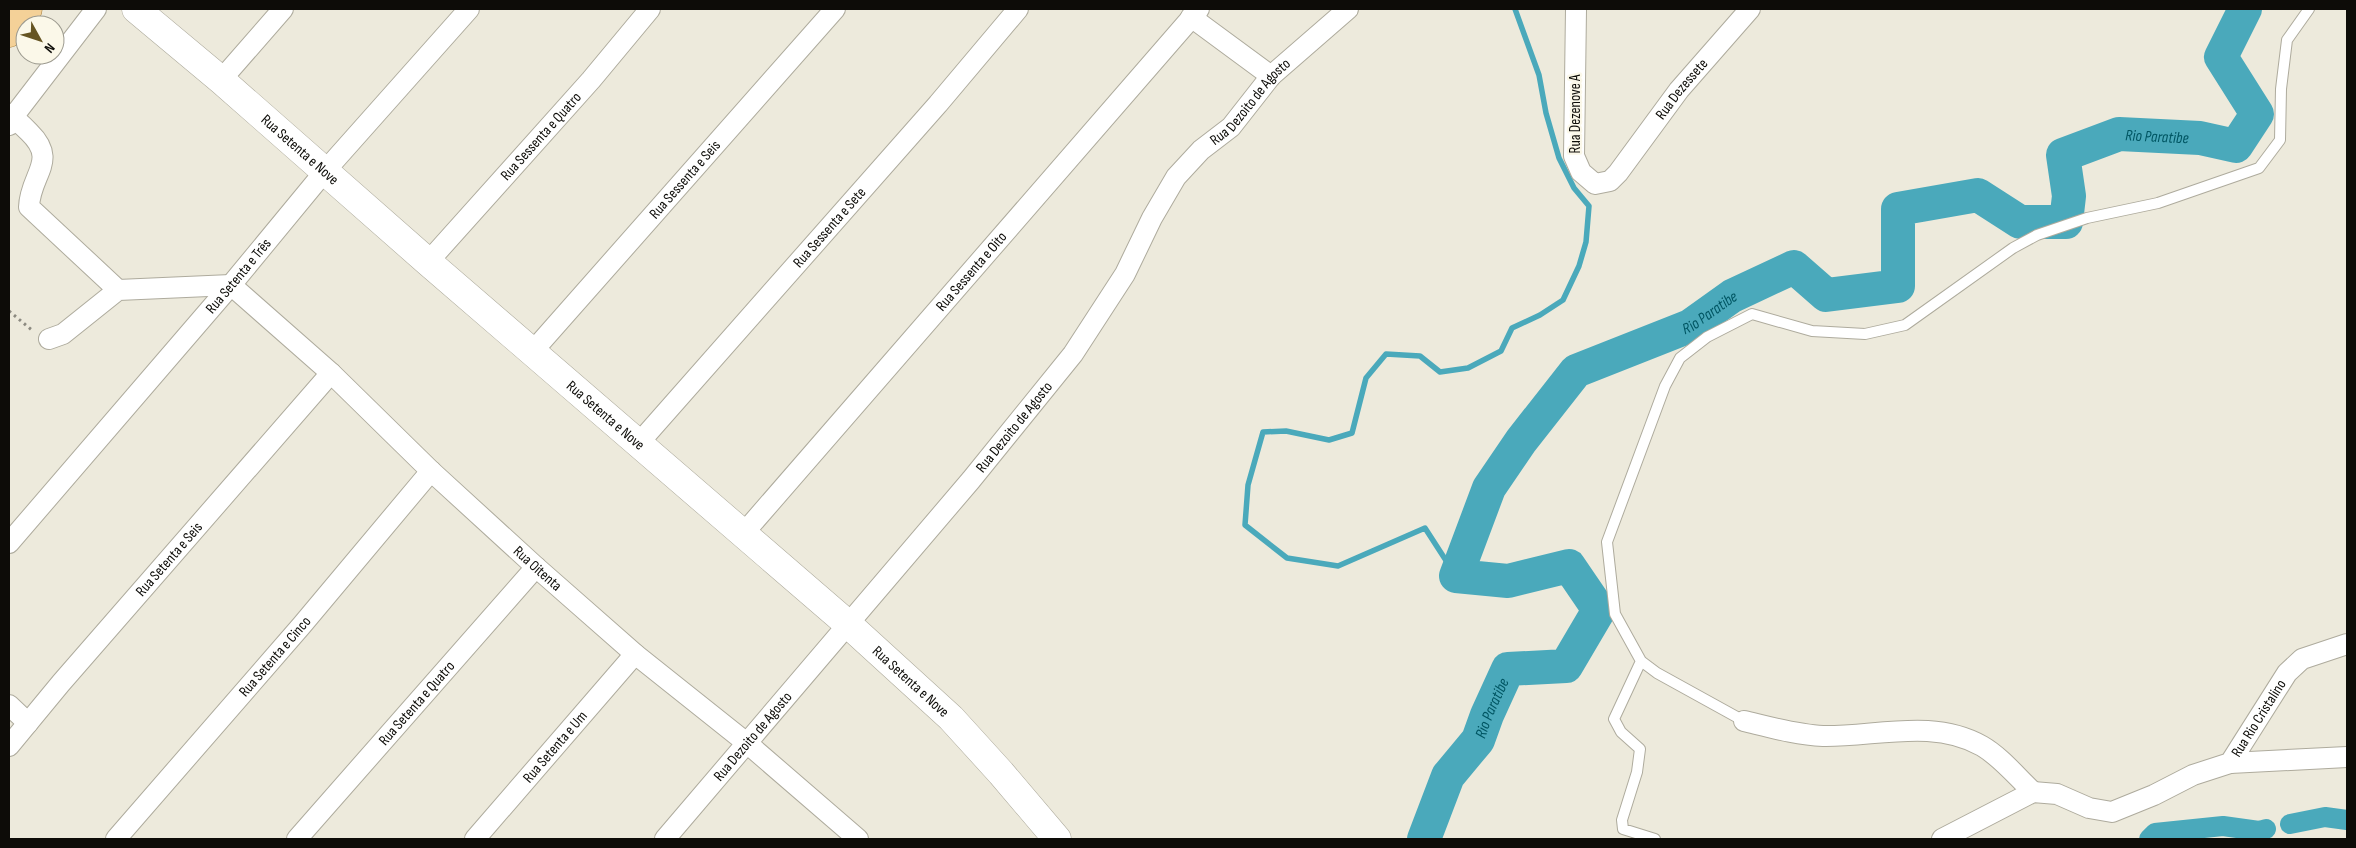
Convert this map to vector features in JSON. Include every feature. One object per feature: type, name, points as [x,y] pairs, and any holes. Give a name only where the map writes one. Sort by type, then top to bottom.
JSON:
[{"type":"main road","points":[[9,33],[28,9]]},
{"type":"street","points":[[96,9],[10,118],[41,144],[44,155],[32,187],[29,207],[118,290]]},
{"type":"street","name":"Rua Setenta e Nove","points":[[136,9],[221,80],[428,262],[849,625],[951,718],[1057,839]]},
{"type":"street","points":[[221,80],[283,9]]},
{"type":"street","name":"Rua Setenta e Três","points":[[9,543],[231,285],[325,171],[469,9]]},
{"type":"street","name":"Rua Sessenta e Quatro","points":[[428,262],[591,80],[650,9]]},
{"type":"street","name":"Rua Sessenta e Seis","points":[[533,352],[836,9]]},
{"type":"street","name":"Rua Sessenta e Sete","points":[[638,444],[938,104],[1018,9]]},
{"type":"street","name":"Rua Dezoito de Agosto","points":[[665,839],[849,625],[1073,354],[1125,274],[1152,218],[1176,177],[1201,150],[1231,127],[1271,76],[1348,9]]},
{"type":"street","name":"Rua Dezenove A","points":[[1576,9],[1574,156],[1581,172],[1595,184],[1610,181],[1618,173]]},
{"type":"street","name":"Rua Dezessete","points":[[1618,173],[1679,90],[1750,9]]},
{"type":"street","points":[[1195,13],[1271,76]]},
{"type":"street","name":"Rua Sessenta e Oito","points":[[743,534],[1195,13]]},
{"type":"street","points":[[49,339],[63,334],[118,290],[231,285]]},
{"type":"street","name":"Rua Oitenta","points":[[231,285],[331,373],[431,471],[536,567],[635,654],[748,744],[858,839]]},
{"type":"street","name":"Rua Setenta e Seis","points":[[9,746],[331,373]]},
{"type":"street","name":"Rua Setenta e Cinco","points":[[116,839],[302,625],[431,471]]},
{"type":"street","name":"Rua Setenta e Quatro","points":[[297,839],[536,567]]},
{"type":"street","name":"Rua Rio Cristalino","points":[[2033,792],[2057,794],[2089,808],[2112,812],[2154,795],[2193,775],[2230,763],[2290,669],[2302,659],[2347,644]]},
{"type":"street","name":"Rua Setenta e Um","points":[[475,839],[635,654]]},
{"type":"street","points":[[9,705],[28,723]]},
{"type":"street","points":[[1744,721],[1822,736],[1907,730],[1955,736],[1973,742],[1990,752],[2033,792],[1942,839]]},
{"type":"street","points":[[2230,763],[2347,757]]},
{"type":"lane","points":[[1744,721],[1641,661],[1615,614],[1607,542],[1665,386],[1680,358],[1707,336],[1752,314],[1812,331],[1865,334],[1905,325],[2013,248],[2037,235],[2087,218],[2158,203],[2259,168],[2280,140],[2281,90],[2287,40],[2309,9]]},
{"type":"lane","points":[[1641,661],[1614,719],[1621,732],[1640,749],[1637,772],[1622,820],[1623,829],[1655,839]]},
{"type":"path","points":[[9,311],[39,335],[49,339]]},
{"type":"waterway","points":[[1456,576],[1425,528],[1338,566],[1287,558],[1245,525],[1248,485],[1263,432],[1286,431],[1329,440],[1352,433],[1366,378],[1386,354],[1420,356],[1440,372],[1468,368],[1501,351],[1512,328],[1540,315],[1563,300],[1579,266],[1586,242],[1589,206],[1574,188],[1559,158],[1546,113],[1539,75],[1515,9]]},
{"type":"waterway","name":"Rio Paratibe","points":[[1424,839],[1448,776],[1478,740],[1508,669],[1566,666],[1599,610],[1569,566],[1508,581],[1456,576],[1489,488],[1521,441],[1576,371],[1690,326],[1732,296],[1794,267],[1826,295],[1898,286],[1898,209],[1978,195],[2020,222],[2066,222],[2069,196],[2063,155],[2119,134],[2200,138],[2236,146],[2257,114],[2221,57],[2245,9]]},
{"type":"waterway","points":[[2290,824],[2325,817],[2347,820]]},
{"type":"waterway","points":[[2149,839],[2155,833],[2223,826],[2259,831],[2266,829]]}]
